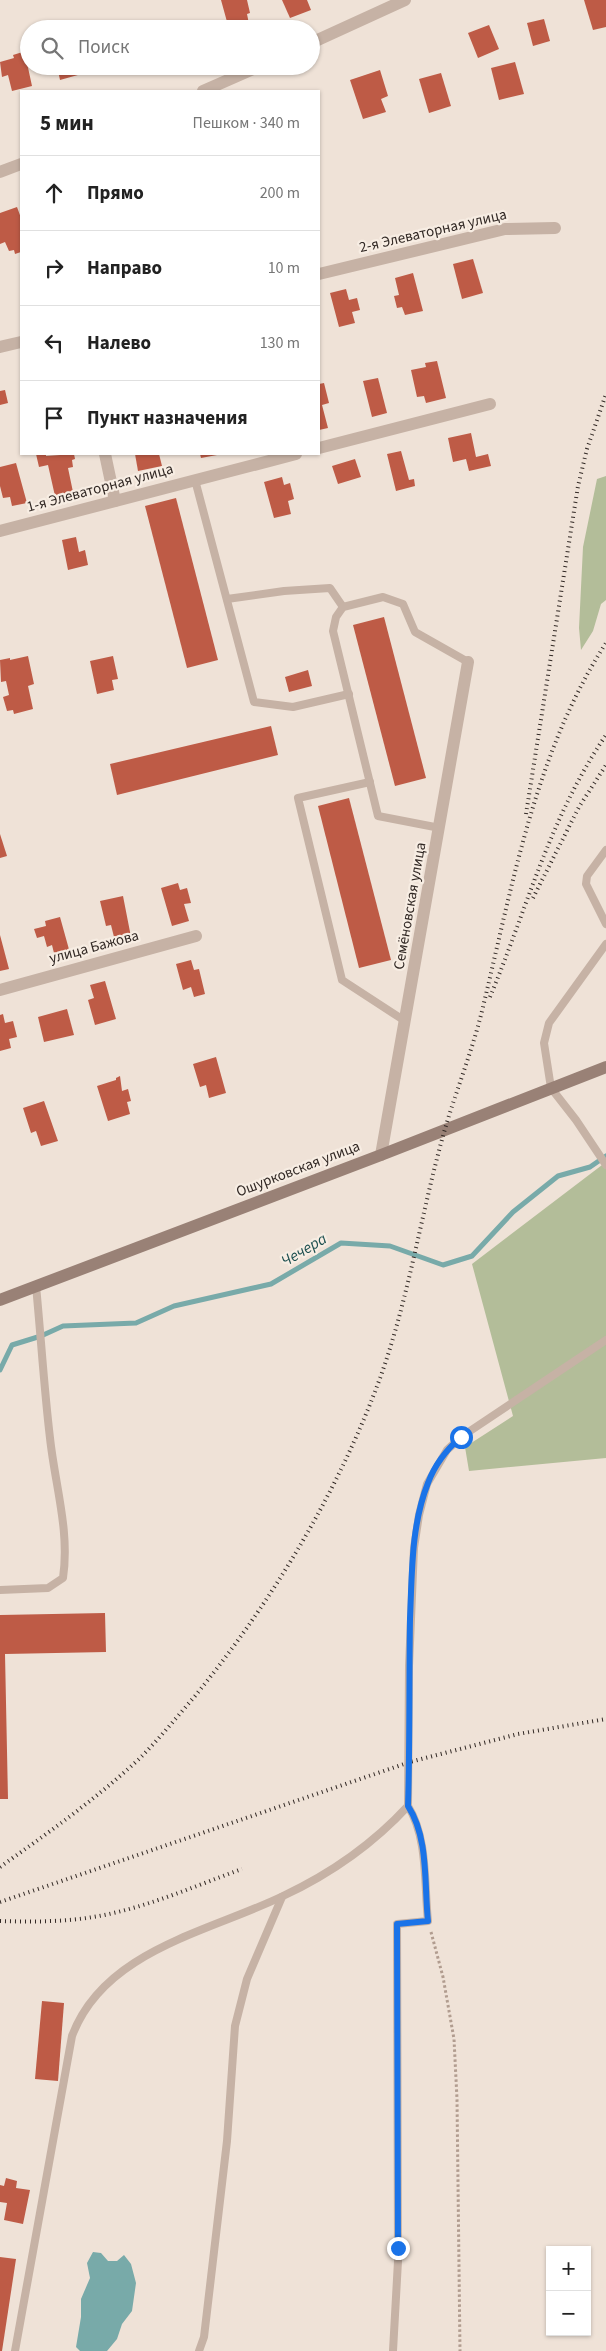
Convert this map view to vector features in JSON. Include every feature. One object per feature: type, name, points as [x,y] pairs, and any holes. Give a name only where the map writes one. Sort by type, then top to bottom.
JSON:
[{"type":"street","points":[[320,39],[406,0]]},
{"type":"street","points":[[205,90],[239,75]]},
{"type":"street","points":[[0,172],[20,164]]},
{"type":"street","name":"2-я Элеваторная улица","points":[[320,274],[505,229],[555,228]]},
{"type":"street","points":[[0,347],[20,342]]},
{"type":"street","points":[[320,448],[490,404]]},
{"type":"street","points":[[105,455],[115,501]]},
{"type":"street","name":"1-я Элеваторная улица","points":[[0,531],[292,455]]},
{"type":"street","name":"Семёновская улица","points":[[381,1155],[468,662]]},
{"type":"street","name":"улица Бажова","points":[[0,990],[196,936]]},
{"type":"street","name":"Ошурковская улица","points":[[0,1300],[606,1067]]},
{"type":"lane","points":[[195,480],[254,702],[293,707],[349,694]]},
{"type":"lane","points":[[227,599],[284,591],[330,588],[344,607]]},
{"type":"lane","points":[[440,828],[378,816],[333,631],[336,617],[344,607],[383,597],[403,604],[415,632],[468,662]]},
{"type":"lane","points":[[370,782],[298,798],[342,980],[405,1021]]},
{"type":"lane","points":[[606,850],[587,876],[586,884],[606,924]]},
{"type":"lane","points":[[606,944],[549,1023],[545,1033],[544,1051],[552,1088],[606,1165]]},
{"type":"lane","points":[[0,1590],[48,1588],[63,1578],[65,1564],[66,1541],[50,1439],[36,1286]]},
{"type":"lane","points":[[392,2351],[398,2261],[397,1924],[428,1921],[421,1842],[416,1819],[408,1806],[413,1558],[419,1515],[427,1484],[447,1450],[461,1437],[606,1340]]},
{"type":"lane","points":[[15,2351],[72,2036],[80,2016],[96,1994],[141,1959],[186,1937],[282,1897],[321,1877],[369,1843],[408,1806]]},
{"type":"lane","points":[[199,2351],[204,2337],[227,2140],[235,2026],[250,1973],[282,1897]]},
{"type":"path","points":[[428,1921],[443,1978],[454,2039],[457,2099],[460,2351]]},
{"type":"green space","points":[[606,476],[606,600],[601,604],[593,631],[581,650],[579,628],[583,547],[597,479]]},
{"type":"green space","points":[[606,1162],[606,1458],[469,1471],[465,1447],[513,1416],[472,1264]]},
{"type":"water","points":[[93,2252],[101,2253],[108,2261],[117,2261],[124,2255],[131,2264],[136,2283],[132,2311],[122,2324],[117,2339],[107,2351],[80,2351],[76,2347],[81,2317],[81,2299],[90,2278],[87,2263]]},
{"type":"building","points":[[221,0],[247,0],[250,13],[247,14],[248,20],[227,20]]},
{"type":"building","points":[[282,0],[307,0],[311,10],[290,18]]},
{"type":"building","points":[[584,0],[606,0],[606,27],[593,30]]},
{"type":"building","points":[[544,19],[550,41],[533,46],[527,23]]},
{"type":"building","points":[[489,25],[499,49],[478,58],[468,33]]},
{"type":"building","points":[[20,53],[20,75],[30,75],[32,86],[12,91],[8,75],[2,77],[0,62],[14,58],[13,55]]},
{"type":"building","points":[[515,62],[524,94],[499,100],[491,68]]},
{"type":"building","points":[[380,70],[388,96],[381,99],[386,112],[363,119],[350,80]]},
{"type":"building","points":[[441,73],[451,106],[429,113],[419,79]]},
{"type":"building","points":[[59,75],[78,75],[60,80]]},
{"type":"building","points":[[17,207],[20,215],[20,252],[15,254],[14,250],[9,251],[5,242],[0,244],[0,213]]},
{"type":"building","points":[[473,259],[483,293],[462,299],[453,264]]},
{"type":"building","points":[[413,273],[423,311],[405,315],[402,307],[397,308],[394,296],[399,295],[395,278]]},
{"type":"building","points":[[346,289],[349,300],[357,298],[360,310],[352,312],[355,323],[339,327],[330,293]]},
{"type":"building","points":[[437,361],[446,398],[426,403],[424,396],[417,397],[411,370],[426,367],[425,363]]},
{"type":"building","points":[[378,378],[387,413],[372,417],[363,381]]},
{"type":"building","points":[[324,383],[329,403],[322,405],[328,428],[320,430],[320,384]]},
{"type":"building","points":[[5,390],[8,403],[0,405],[0,391]]},
{"type":"building","points":[[471,433],[476,457],[488,454],[491,466],[469,471],[466,459],[453,462],[448,438]]},
{"type":"building","points":[[401,451],[409,480],[414,479],[415,486],[396,491],[387,454]]},
{"type":"building","points":[[36,455],[74,455],[75,459],[72,460],[73,467],[68,468],[73,492],[55,496],[48,465],[39,467]]},
{"type":"building","points":[[135,455],[159,455],[162,466],[138,471]]},
{"type":"building","points":[[200,455],[217,455],[201,458]]},
{"type":"building","points":[[355,459],[361,477],[338,484],[332,466]]},
{"type":"building","points":[[16,463],[27,503],[12,506],[10,497],[3,498],[0,486],[0,467]]},
{"type":"building","points":[[282,477],[284,485],[290,483],[294,499],[288,501],[291,514],[274,518],[264,482]]},
{"type":"building","points":[[176,498],[218,660],[187,668],[145,506]]},
{"type":"building","points":[[76,537],[79,552],[85,550],[88,565],[68,570],[62,540]]},
{"type":"building","points":[[384,617],[426,778],[395,786],[353,625]]},
{"type":"building","points":[[28,656],[34,684],[28,686],[33,709],[14,714],[13,710],[7,711],[3,697],[9,695],[6,681],[1,682],[0,660]]},
{"type":"building","points":[[113,656],[118,679],[112,680],[114,690],[97,694],[90,661]]},
{"type":"building","points":[[308,670],[312,686],[289,692],[285,677]]},
{"type":"building","points":[[271,726],[278,755],[117,795],[110,764]]},
{"type":"building","points":[[349,798],[391,960],[359,968],[318,806]]},
{"type":"building","points":[[0,834],[7,856],[0,858]]},
{"type":"building","points":[[178,883],[180,890],[187,888],[191,903],[184,904],[189,921],[172,926],[161,888]]},
{"type":"building","points":[[123,896],[131,937],[115,941],[111,925],[106,926],[100,901]]},
{"type":"building","points":[[60,917],[70,953],[55,957],[52,945],[47,947],[44,936],[37,938],[34,929],[46,926],[45,921]]},
{"type":"building","points":[[0,935],[9,969],[0,971]]},
{"type":"building","points":[[191,960],[194,970],[199,969],[205,994],[194,997],[191,987],[183,990],[176,964]]},
{"type":"building","points":[[105,981],[116,1019],[95,1025],[88,1000],[94,998],[90,985]]},
{"type":"building","points":[[67,1009],[74,1035],[44,1042],[38,1017]]},
{"type":"building","points":[[3,1014],[5,1023],[13,1021],[17,1037],[9,1039],[11,1048],[0,1051],[0,1015]]},
{"type":"building","points":[[216,1057],[226,1093],[209,1098],[206,1085],[200,1087],[193,1064]]},
{"type":"building","points":[[120,1076],[122,1091],[128,1089],[131,1101],[127,1102],[130,1114],[108,1121],[97,1086],[116,1080]]},
{"type":"building","points":[[44,1101],[58,1141],[41,1146],[36,1131],[31,1133],[23,1108]]},
{"type":"building","points":[[105,1613],[106,1652],[5,1654],[8,1799],[0,1799],[0,1615]]},
{"type":"building","points":[[42,2001],[64,2003],[58,2081],[35,2079]]},
{"type":"building","points":[[6,2178],[17,2181],[16,2188],[30,2190],[23,2224],[4,2220],[7,2203],[0,2202],[0,2185],[4,2186]]},
{"type":"building","points":[[0,2257],[16,2259],[2,2351],[0,2351]]},
{"type":"waterway","name":"Чечера","points":[[0,1370],[12,1345],[41,1336],[63,1326],[136,1323],[174,1306],[271,1284],[341,1243],[390,1246],[443,1265],[472,1256],[513,1212],[558,1176],[590,1167],[606,1156]]},
{"type":"railway","points":[[526,814],[578,486],[587,449],[606,394]]},
{"type":"railway","points":[[0,1867],[106,1788],[139,1759],[175,1720],[223,1660],[276,1585],[300,1546],[343,1465],[379,1381],[399,1319],[437,1160],[449,1115],[477,1030],[515,871],[543,776],[560,730],[581,686],[606,643]]},
{"type":"railway","points":[[490,997],[554,831],[586,767],[606,735]]},
{"type":"railway","points":[[533,898],[579,807],[606,765]]},
{"type":"railway","points":[[0,1902],[410,1762],[518,1734],[606,1719]]},
{"type":"railway","points":[[0,1921],[62,1920],[87,1918],[117,1912],[171,1896],[242,1869]]},
{"type":"route","points":[[398,2248],[397,1924],[428,1921],[421,1842],[416,1819],[408,1806],[410,1762],[409,1666],[414,1548],[419,1515],[427,1484],[447,1450],[461,1437]]}]
